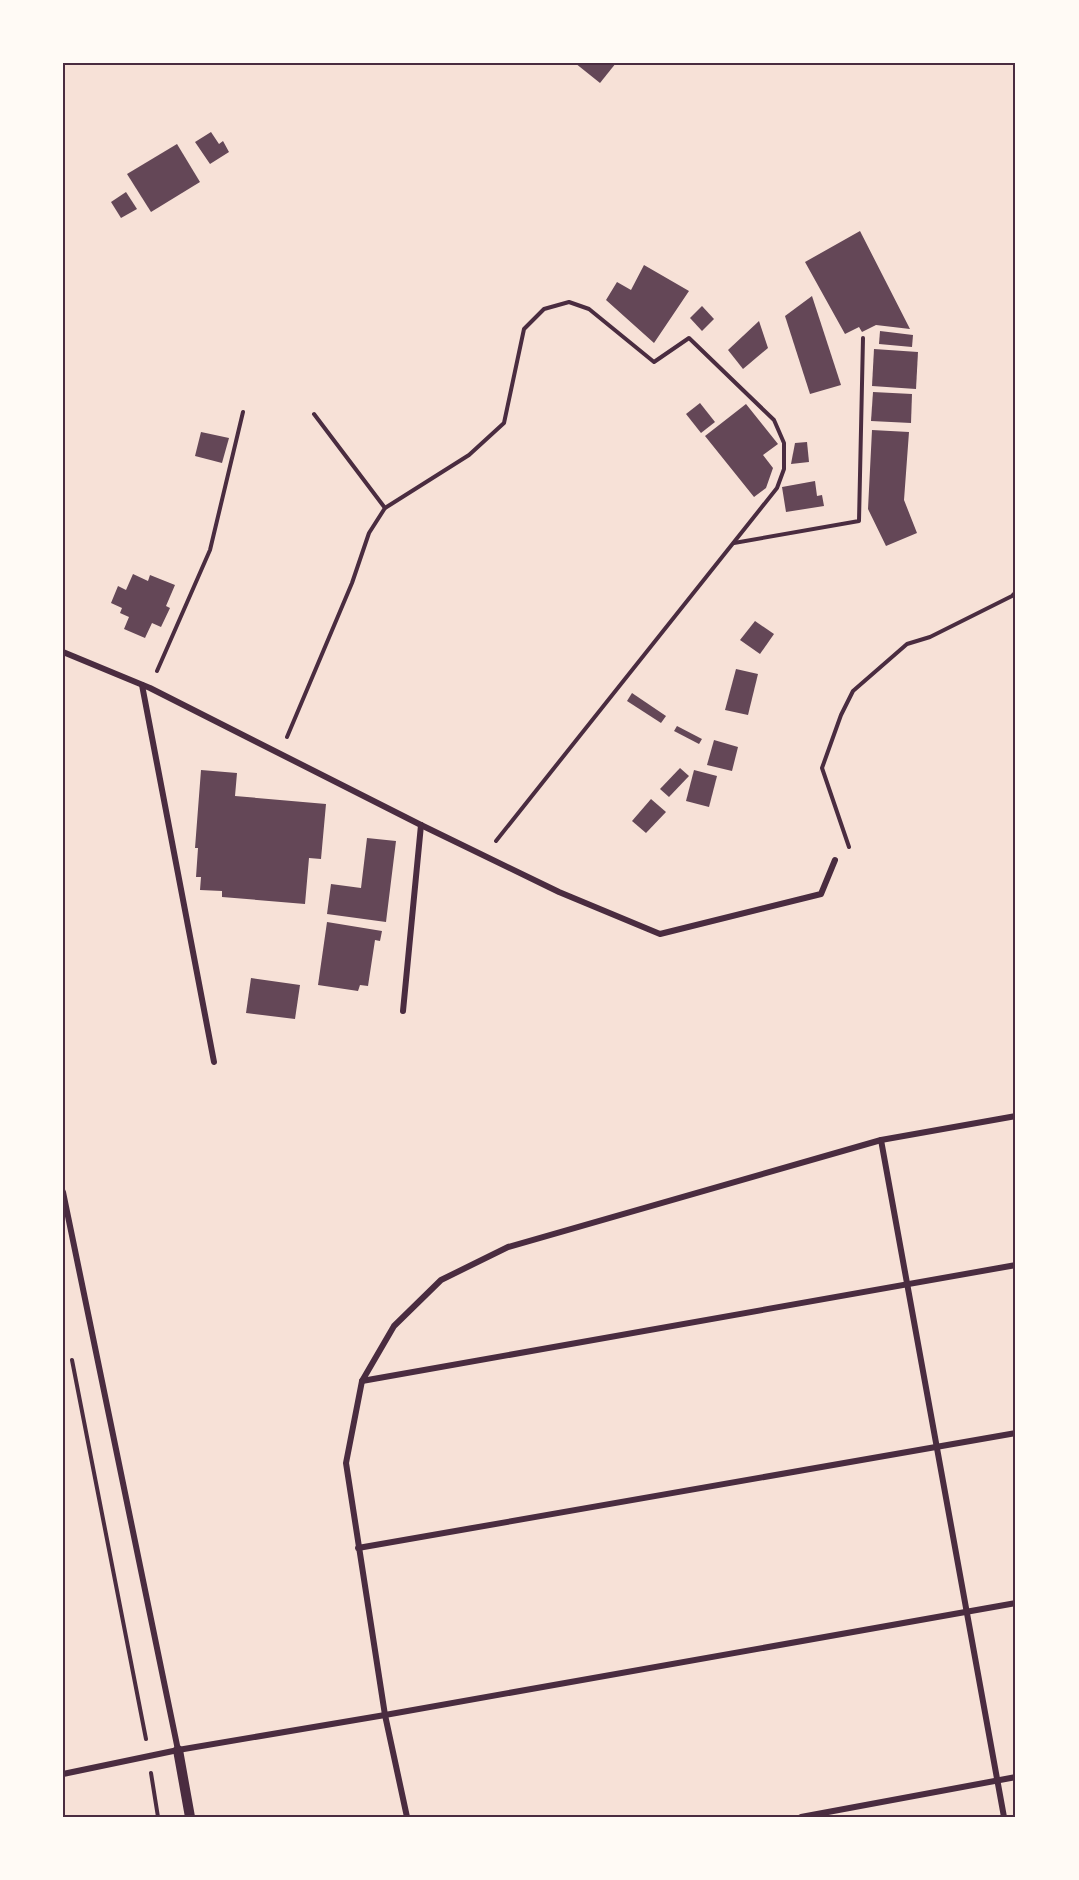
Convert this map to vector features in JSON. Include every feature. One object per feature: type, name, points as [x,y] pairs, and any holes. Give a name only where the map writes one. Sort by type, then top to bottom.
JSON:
[{"type":"street","points":[[63,652],[150,688],[421,825],[560,892],[660,934],[821,894],[835,860]]},
{"type":"street","points":[[142,685],[214,1062]]},
{"type":"street","points":[[403,1011],[421,825]]},
{"type":"street","points":[[406,1817],[385,1715],[346,1463],[362,1381],[394,1326],[441,1280],[508,1247],[881,1140],[1016,1116]]},
{"type":"street","points":[[881,1140],[1004,1817]]},
{"type":"street","points":[[63,1192],[190,1817]]},
{"type":"street","points":[[362,1381],[1016,1265]]},
{"type":"street","points":[[358,1548],[1016,1433]]},
{"type":"street","points":[[63,1774],[177,1750],[1016,1603]]},
{"type":"street","points":[[801,1817],[1016,1777]]},
{"type":"path","points":[[280,753],[352,583],[369,533],[385,508],[469,455],[504,423],[524,329],[544,309],[569,302],[589,309],[654,362],[689,338],[774,420],[784,443],[784,469],[777,488],[484,856]]},
{"type":"path","points":[[733,543],[859,521],[863,338]]},
{"type":"path","points":[[150,688],[210,550],[243,411]]},
{"type":"path","points":[[314,414],[385,508]]},
{"type":"path","points":[[835,860],[848,863],[851,853],[822,768],[841,715],[853,691],[907,644],[930,637],[1016,592]]},
{"type":"path","points":[[72,1359],[158,1817]]},
{"type":"building","points":[[575,63],[616,63],[600,83]]},
{"type":"building","points":[[211,132],[219,144],[223,141],[229,152],[210,164],[195,142]]},
{"type":"building","points":[[177,144],[200,182],[151,212],[127,174]]},
{"type":"building","points":[[126,192],[137,209],[121,218],[111,202]]},
{"type":"building","points":[[860,231],[910,329],[876,325],[862,332],[859,327],[845,334],[805,262]]},
{"type":"building","points":[[644,265],[689,291],[654,343],[606,300],[617,282],[631,290]]},
{"type":"building","points":[[812,296],[841,385],[810,394],[785,316]]},
{"type":"building","points":[[702,306],[714,319],[702,331],[690,318]]},
{"type":"building","points":[[759,321],[768,348],[743,369],[728,350]]},
{"type":"building","points":[[880,331],[913,335],[912,347],[879,344]]},
{"type":"building","points":[[874,349],[918,352],[916,389],[872,386]]},
{"type":"building","points":[[873,392],[912,394],[911,423],[871,421]]},
{"type":"building","points":[[700,403],[715,422],[701,433],[686,414]]},
{"type":"building","points":[[746,404],[778,444],[763,455],[773,468],[766,488],[754,497],[705,436]]},
{"type":"building","points":[[872,430],[909,432],[904,500],[917,533],[886,546],[868,509]]},
{"type":"building","points":[[201,432],[229,438],[222,463],[195,456]]},
{"type":"building","points":[[807,442],[809,462],[791,464],[795,443]]},
{"type":"building","points":[[815,481],[817,496],[822,495],[824,506],[786,512],[782,487]]},
{"type":"building","points":[[133,574],[148,581],[150,575],[175,585],[166,606],[170,608],[161,627],[152,623],[145,638],[124,629],[129,617],[120,613],[122,608],[111,603],[118,586],[126,590]]},
{"type":"building","points":[[755,621],[774,634],[760,654],[740,640]]},
{"type":"building","points":[[736,669],[758,674],[748,715],[725,710]]},
{"type":"building","points":[[632,693],[666,716],[661,723],[627,701]]},
{"type":"building","points":[[677,726],[702,739],[699,744],[674,731]]},
{"type":"building","points":[[714,740],[738,747],[732,771],[707,765]]},
{"type":"building","points":[[680,768],[689,776],[669,797],[660,789]]},
{"type":"building","points":[[201,770],[237,773],[235,796],[326,804],[321,859],[309,858],[305,904],[222,897],[222,891],[200,890],[201,877],[196,877],[198,848],[195,848]]},
{"type":"building","points":[[694,770],[717,776],[709,807],[686,801]]},
{"type":"building","points":[[651,799],[666,812],[646,833],[632,821]]},
{"type":"building","points":[[367,838],[396,841],[386,922],[327,914],[331,884],[361,888]]},
{"type":"building","points":[[327,922],[382,931],[380,941],[375,940],[368,986],[360,985],[358,991],[318,985]]},
{"type":"building","points":[[251,978],[300,985],[295,1019],[246,1013]]}]
